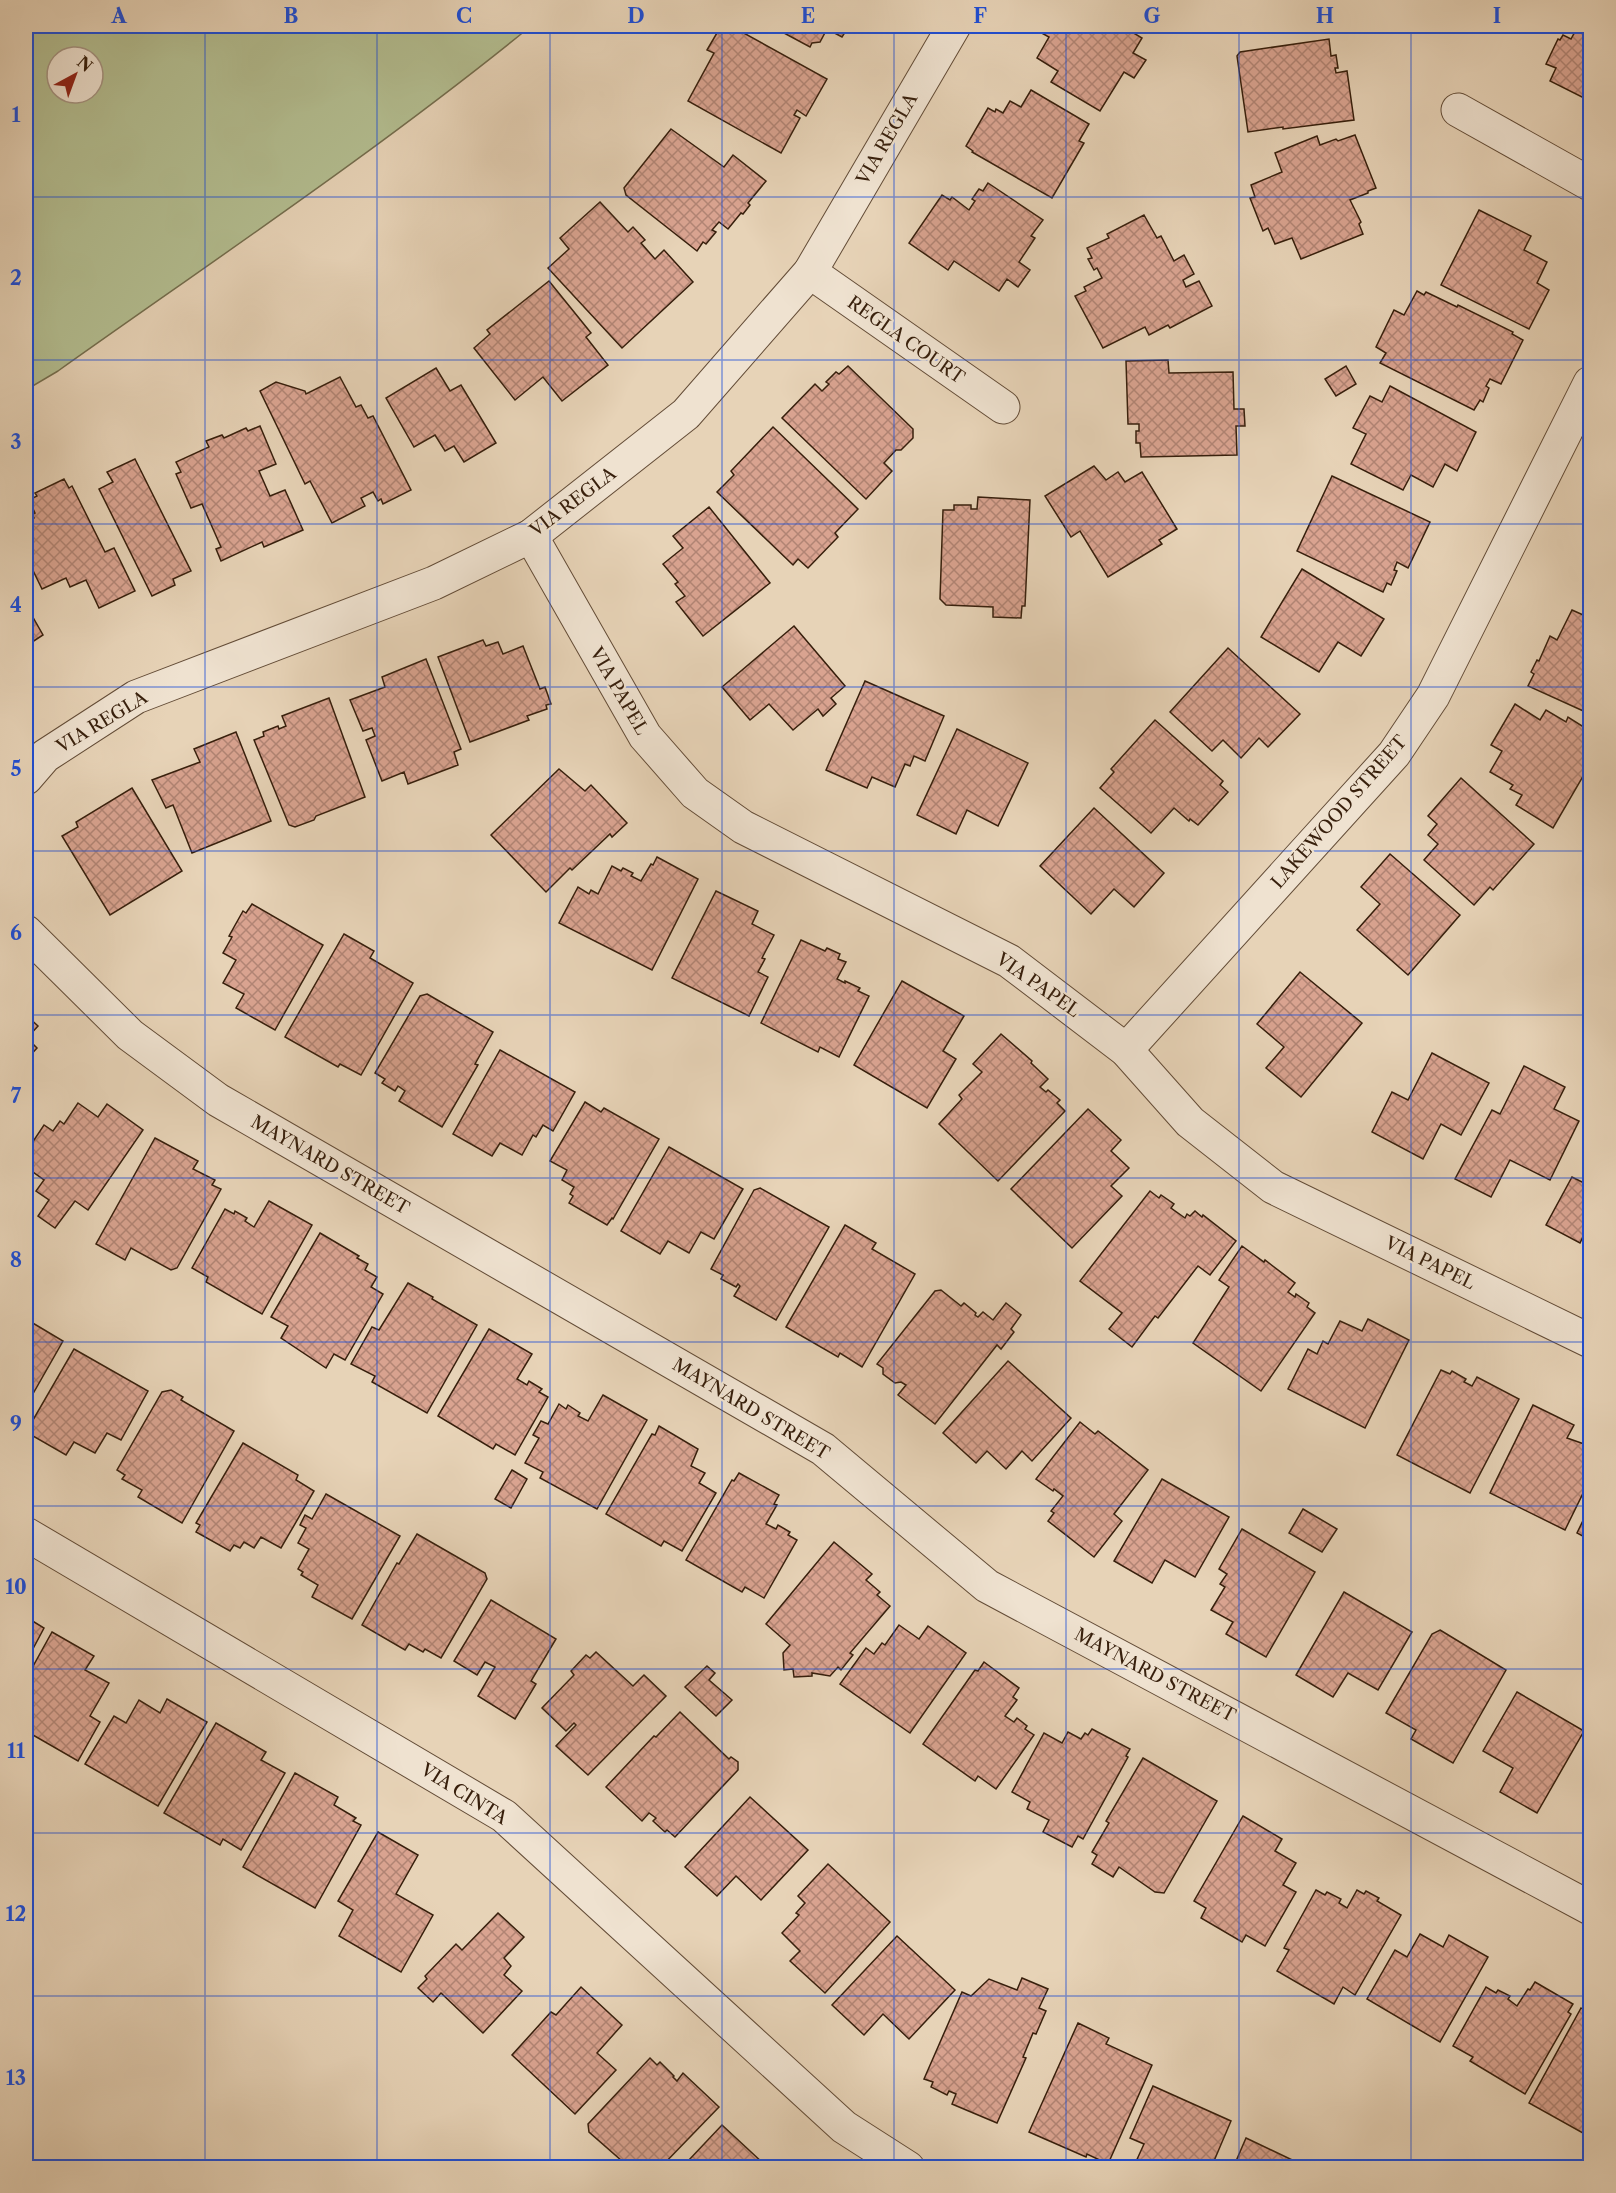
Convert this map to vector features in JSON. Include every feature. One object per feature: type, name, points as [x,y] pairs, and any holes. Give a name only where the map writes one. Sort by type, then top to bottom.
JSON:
[{"type":"street","name":"VIA REGLA","points":[[26,778],[45,756],[135,698],[434,583],[531,536],[686,414],[810,272],[954,26]]},
{"type":"street","points":[[1458,110],[1590,184]]},
{"type":"street","name":"REGLA COURT","points":[[810,272],[1003,407]]},
{"type":"street","name":"LAKEWOOD STREET","points":[[1126,1050],[1394,754],[1433,696],[1590,383]]},
{"type":"street","name":"VIA PAPEL","points":[[531,536],[645,736],[695,793],[742,827],[1009,961],[1126,1050],[1190,1122],[1273,1187],[1590,1341]]},
{"type":"street","name":"MAYNARD STREET","points":[[26,932],[130,1035],[218,1100],[823,1449],[987,1586],[1590,1908]]},
{"type":"street","name":"VIA CINTA","points":[[26,1534],[504,1816],[843,2127],[908,2168]]},
{"type":"green space","points":[[26,26],[531,26],[416,116],[58,371],[26,390]]},
{"type":"building","points":[[721,26],[731,26],[827,79],[806,116],[797,110],[794,115],[800,118],[781,153],[688,101],[714,53],[707,50]]},
{"type":"building","points":[[771,26],[849,26],[842,37],[827,29],[820,42],[812,43],[810,47]]},
{"type":"building","points":[[1038,26],[1122,26],[1142,38],[1133,53],[1146,60],[1134,78],[1124,72],[1100,111],[1051,82],[1058,71],[1037,58],[1049,37],[1036,30]]},
{"type":"building","points":[[1578,26],[1590,26],[1590,101],[1550,81],[1556,68],[1546,64],[1558,39],[1560,40],[1563,35],[1571,39]]},
{"type":"building","points":[[1329,39],[1331,56],[1336,55],[1338,68],[1335,68],[1336,73],[1347,71],[1354,120],[1248,132],[1237,56],[1240,52]]},
{"type":"building","points":[[1031,90],[1089,124],[1079,141],[1084,143],[1052,198],[972,152],[966,146],[988,108],[1003,113],[1010,101],[1021,107]]},
{"type":"building","points":[[671,129],[724,167],[733,155],[766,181],[748,203],[750,205],[743,214],[741,213],[728,229],[719,222],[712,230],[716,232],[706,244],[703,242],[697,251],[626,195],[624,188]]},
{"type":"building","points":[[1355,135],[1376,188],[1350,200],[1361,222],[1359,224],[1363,234],[1301,259],[1292,238],[1275,244],[1268,228],[1263,231],[1250,198],[1255,197],[1251,185],[1282,172],[1275,153],[1317,136],[1320,145]]},
{"type":"building","points":[[988,183],[1043,220],[1031,236],[1035,238],[1019,262],[1030,270],[1018,287],[1007,279],[999,291],[954,261],[948,270],[909,243],[942,195],[950,200],[952,197],[969,210],[975,201],[972,199],[979,189],[983,191]]},
{"type":"building","points":[[600,202],[628,232],[633,227],[645,240],[641,243],[655,259],[664,250],[693,282],[622,348],[548,268],[569,249],[560,238]]},
{"type":"building","points":[[1479,210],[1531,236],[1524,250],[1547,262],[1537,283],[1549,290],[1529,329],[1441,285]]},
{"type":"building","points":[[1144,215],[1157,238],[1161,236],[1174,261],[1184,255],[1194,274],[1183,280],[1186,287],[1199,281],[1212,306],[1170,328],[1168,325],[1149,335],[1145,327],[1103,348],[1075,296],[1086,291],[1084,287],[1102,278],[1097,268],[1094,270],[1088,259],[1092,258],[1087,248],[1109,238],[1107,234]]},
{"type":"building","points":[[549,281],[591,333],[586,337],[608,365],[562,401],[543,377],[515,400],[474,348],[490,334],[487,330]]},
{"type":"building","points":[[1417,291],[1424,295],[1426,292],[1457,307],[1458,305],[1513,332],[1512,334],[1523,340],[1501,384],[1490,379],[1483,402],[1480,400],[1474,410],[1380,363],[1386,353],[1376,347],[1394,310],[1404,315]]},
{"type":"building","points":[[1168,360],[1169,373],[1233,372],[1234,409],[1244,409],[1245,426],[1236,426],[1237,455],[1141,457],[1140,443],[1136,443],[1136,431],[1139,431],[1139,424],[1128,424],[1126,361]]},
{"type":"building","points":[[848,366],[913,429],[913,438],[901,450],[896,450],[884,463],[892,471],[866,499],[782,418],[815,384],[822,391],[829,384],[826,382],[836,372],[839,374]]},
{"type":"building","points":[[1346,366],[1356,384],[1336,396],[1325,379]]},
{"type":"building","points":[[436,368],[450,391],[461,385],[496,443],[464,462],[454,446],[445,451],[435,435],[414,447],[386,398]]},
{"type":"building","points":[[340,377],[356,407],[361,405],[368,418],[373,416],[411,490],[383,504],[381,499],[378,501],[373,492],[361,498],[365,506],[332,523],[310,481],[305,484],[260,391],[276,382],[305,391],[306,394]]},
{"type":"building","points":[[1390,386],[1476,432],[1457,471],[1445,464],[1433,487],[1411,475],[1403,490],[1351,464],[1366,434],[1353,428],[1370,396],[1382,402]]},
{"type":"building","points":[[260,426],[276,464],[259,471],[270,496],[285,490],[303,530],[264,547],[262,542],[221,561],[216,549],[221,547],[202,504],[191,508],[176,474],[181,472],[176,462],[209,447],[206,441],[222,435],[224,438],[246,428],[248,431]]},
{"type":"building","points":[[773,427],[858,509],[835,533],[838,537],[808,568],[798,559],[793,565],[717,492],[734,475],[731,471]]},
{"type":"building","points":[[135,459],[191,571],[173,579],[175,585],[152,596],[99,489],[113,482],[107,472]]},
{"type":"building","points":[[1094,466],[1106,480],[1118,472],[1125,482],[1142,472],[1177,529],[1159,540],[1162,544],[1108,577],[1080,531],[1071,537],[1045,496]]},
{"type":"building","points":[[1332,476],[1430,522],[1408,568],[1397,562],[1394,570],[1397,571],[1391,585],[1387,583],[1383,592],[1297,551]]},
{"type":"building","points":[[64,479],[69,488],[72,486],[105,552],[114,548],[135,591],[99,608],[86,580],[70,587],[66,578],[42,589],[26,556],[26,522],[34,518],[32,514],[35,513],[29,500],[37,496],[35,493]]},
{"type":"building","points":[[978,497],[1030,500],[1025,606],[1022,606],[1021,618],[993,617],[993,607],[946,605],[940,599],[943,510],[954,510],[954,505],[971,505],[971,509],[977,509]]},
{"type":"building","points":[[709,507],[770,583],[703,636],[676,602],[685,596],[675,584],[678,582],[663,564],[683,548],[673,536]]},
{"type":"building","points":[[1302,569],[1384,619],[1361,656],[1338,642],[1319,672],[1261,637]]},
{"type":"building","points":[[26,605],[43,635],[26,646]]},
{"type":"building","points":[[1572,610],[1590,618],[1590,714],[1528,686],[1534,674],[1531,672],[1537,660],[1539,661],[1550,636],[1557,640]]},
{"type":"building","points":[[794,626],[845,686],[831,698],[836,704],[823,716],[818,709],[793,730],[769,704],[750,720],[722,687]]},
{"type":"building","points":[[483,640],[486,646],[498,642],[503,654],[523,646],[540,689],[545,687],[551,704],[546,705],[547,709],[527,716],[529,720],[470,742],[438,657]]},
{"type":"building","points":[[1228,648],[1300,714],[1268,747],[1259,738],[1241,758],[1223,740],[1212,751],[1170,712]]},
{"type":"building","points":[[426,659],[461,749],[454,752],[458,765],[408,784],[404,772],[382,781],[366,740],[375,736],[372,728],[363,731],[350,700],[385,687],[382,677]]},
{"type":"building","points":[[865,681],[944,716],[925,761],[914,756],[910,766],[905,764],[895,787],[872,777],[867,788],[826,770]]},
{"type":"building","points":[[329,698],[365,797],[316,816],[314,820],[295,827],[289,825],[254,740],[264,736],[263,732],[278,726],[279,729],[286,726],[282,716]]},
{"type":"building","points":[[1515,704],[1540,720],[1546,710],[1566,722],[1568,717],[1590,731],[1590,774],[1586,771],[1553,828],[1516,805],[1522,795],[1510,789],[1513,785],[1490,772],[1502,751],[1491,745]]},
{"type":"building","points":[[1155,720],[1223,781],[1220,785],[1228,792],[1198,825],[1190,819],[1189,821],[1174,808],[1151,833],[1100,788],[1114,772],[1111,769]]},
{"type":"building","points":[[957,729],[1028,763],[998,826],[967,810],[956,834],[917,815]]},
{"type":"building","points":[[236,732],[271,821],[192,853],[173,805],[166,808],[152,780],[200,762],[194,749]]},
{"type":"building","points":[[559,769],[585,791],[591,785],[627,823],[612,837],[610,834],[572,870],[570,868],[546,892],[491,835]]},
{"type":"building","points":[[1461,778],[1534,844],[1493,890],[1490,887],[1474,905],[1424,860],[1438,844],[1428,835],[1437,824],[1428,816]]},
{"type":"building","points":[[132,788],[182,871],[110,915],[62,836],[78,827],[76,822]]},
{"type":"building","points":[[1094,808],[1164,873],[1134,907],[1114,889],[1091,914],[1040,866]]},
{"type":"building","points":[[1390,854],[1460,915],[1408,975],[1357,930],[1380,904],[1361,887]]},
{"type":"building","points":[[657,857],[698,879],[652,970],[559,923],[578,887],[589,894],[591,890],[598,894],[612,866],[621,871],[623,868],[633,873],[631,876],[641,881]]},
{"type":"building","points":[[716,891],[758,911],[752,924],[774,935],[762,958],[765,959],[758,972],[768,977],[749,1016],[672,978]]},
{"type":"building","points":[[252,904],[323,945],[275,1030],[236,1008],[244,994],[223,983],[236,960],[223,953],[232,937],[229,936],[243,911],[246,913]]},
{"type":"building","points":[[344,934],[374,951],[370,958],[413,983],[361,1075],[340,1064],[338,1067],[285,1037]]},
{"type":"building","points":[[801,940],[825,951],[827,948],[840,954],[838,959],[846,962],[837,979],[860,988],[858,991],[869,996],[839,1057],[820,1047],[818,1052],[761,1023]]},
{"type":"building","points":[[1300,972],[1362,1023],[1301,1097],[1266,1068],[1284,1047],[1257,1024]]},
{"type":"building","points":[[902,981],[964,1016],[943,1051],[956,1059],[927,1108],[854,1065]]},
{"type":"building","points":[[427,994],[493,1032],[475,1064],[478,1065],[442,1127],[399,1101],[405,1091],[398,1086],[395,1091],[382,1083],[385,1079],[375,1073],[420,996]]},
{"type":"building","points":[[26,1015],[38,1026],[27,1038],[37,1048],[26,1060]]},
{"type":"building","points":[[1001,1034],[1032,1061],[1031,1063],[1048,1079],[1040,1087],[1046,1092],[1048,1090],[1060,1100],[1057,1103],[1065,1111],[998,1181],[939,1124],[962,1099],[959,1095],[982,1072],[973,1064]]},
{"type":"building","points":[[500,1050],[575,1092],[553,1131],[543,1125],[536,1137],[533,1135],[522,1155],[500,1143],[492,1156],[453,1134]]},
{"type":"building","points":[[1432,1053],[1489,1083],[1461,1135],[1441,1124],[1423,1159],[1372,1132],[1392,1092],[1408,1100]]},
{"type":"building","points":[[1524,1066],[1565,1087],[1554,1109],[1579,1121],[1550,1180],[1510,1160],[1491,1197],[1455,1179],[1492,1110],[1500,1114]]},
{"type":"building","points":[[585,1102],[601,1112],[604,1108],[659,1139],[613,1219],[607,1225],[569,1203],[574,1187],[562,1180],[567,1170],[550,1161]]},
{"type":"building","points":[[78,1103],[98,1117],[107,1104],[143,1130],[88,1210],[75,1201],[55,1228],[38,1216],[49,1200],[36,1191],[44,1180],[26,1167],[26,1152],[44,1125],[53,1131],[60,1121],[64,1124]]},
{"type":"building","points":[[1088,1109],[1121,1140],[1111,1151],[1129,1168],[1111,1186],[1122,1196],[1072,1248],[1011,1189]]},
{"type":"building","points":[[155,1138],[198,1161],[193,1169],[215,1180],[212,1185],[221,1189],[177,1268],[171,1270],[131,1248],[125,1260],[96,1244]]},
{"type":"building","points":[[669,1147],[743,1189],[714,1239],[701,1232],[689,1253],[668,1241],[660,1254],[621,1231]]},
{"type":"building","points":[[1590,1171],[1590,1222],[1580,1243],[1546,1225],[1572,1177],[1584,1183]]},
{"type":"building","points":[[760,1188],[829,1227],[776,1320],[734,1296],[740,1286],[738,1284],[736,1287],[721,1279],[723,1275],[711,1269],[754,1190]]},
{"type":"building","points":[[1150,1191],[1159,1198],[1161,1195],[1174,1204],[1171,1208],[1185,1218],[1187,1214],[1190,1216],[1195,1211],[1202,1217],[1203,1215],[1236,1241],[1210,1275],[1198,1266],[1158,1318],[1155,1316],[1132,1347],[1109,1329],[1122,1313],[1080,1281]]},
{"type":"building","points":[[269,1201],[312,1225],[262,1314],[206,1282],[208,1277],[192,1268],[225,1209],[234,1214],[235,1211],[247,1218],[245,1221],[254,1227]]},
{"type":"building","points":[[845,1225],[876,1243],[872,1249],[915,1274],[862,1367],[840,1353],[838,1357],[786,1327]]},
{"type":"building","points":[[320,1233],[359,1256],[357,1258],[368,1264],[365,1270],[377,1277],[371,1287],[383,1294],[345,1360],[334,1354],[326,1368],[281,1338],[288,1326],[271,1317]]},
{"type":"building","points":[[1242,1246],[1295,1283],[1288,1292],[1295,1297],[1296,1294],[1309,1303],[1307,1307],[1315,1313],[1261,1391],[1193,1343],[1229,1287],[1219,1280]]},
{"type":"building","points":[[408,1283],[477,1325],[427,1413],[372,1382],[375,1376],[351,1364],[372,1327],[379,1330]]},
{"type":"building","points":[[941,1290],[961,1306],[964,1303],[978,1317],[983,1312],[993,1320],[1006,1303],[1021,1315],[1011,1329],[1014,1332],[1001,1349],[997,1345],[935,1424],[898,1395],[906,1385],[901,1382],[895,1383],[883,1374],[883,1368],[877,1364],[935,1291]]},
{"type":"building","points":[[26,1319],[63,1341],[26,1406]]},
{"type":"building","points":[[1368,1319],[1409,1340],[1365,1428],[1288,1389],[1308,1349],[1317,1354],[1323,1341],[1328,1344],[1340,1321],[1362,1331]]},
{"type":"building","points":[[489,1329],[532,1354],[517,1379],[527,1385],[529,1381],[542,1389],[539,1392],[548,1397],[515,1455],[496,1444],[493,1449],[438,1416]]},
{"type":"building","points":[[74,1349],[148,1391],[121,1440],[107,1433],[95,1453],[74,1442],[66,1455],[26,1432]]},
{"type":"building","points":[[1008,1361],[1071,1418],[1032,1461],[1022,1451],[1006,1469],[987,1451],[976,1463],[943,1433]]},
{"type":"building","points":[[1441,1370],[1450,1374],[1452,1371],[1466,1379],[1464,1382],[1472,1386],[1477,1377],[1519,1399],[1470,1493],[1397,1455]]},
{"type":"building","points":[[171,1390],[183,1397],[181,1400],[234,1431],[182,1523],[138,1497],[142,1490],[122,1479],[125,1475],[117,1470],[162,1392]]},
{"type":"building","points":[[603,1395],[647,1420],[597,1509],[540,1478],[543,1472],[525,1463],[539,1438],[533,1435],[541,1421],[548,1424],[559,1404],[566,1409],[568,1405],[580,1413],[578,1416],[588,1421]]},
{"type":"building","points":[[1533,1405],[1574,1425],[1567,1438],[1590,1446],[1590,1479],[1565,1530],[1490,1493]]},
{"type":"building","points":[[1080,1422],[1095,1434],[1098,1431],[1148,1470],[1114,1514],[1122,1521],[1094,1557],[1048,1521],[1054,1513],[1051,1511],[1063,1496],[1036,1479]]},
{"type":"building","points":[[659,1426],[698,1449],[691,1466],[705,1473],[699,1483],[716,1493],[682,1551],[664,1541],[661,1546],[606,1514],[652,1434],[655,1435]]},
{"type":"building","points":[[243,1443],[298,1475],[296,1480],[314,1491],[281,1548],[261,1537],[254,1548],[244,1542],[240,1548],[234,1545],[230,1551],[196,1532],[200,1525],[196,1523]]},
{"type":"building","points":[[512,1470],[527,1479],[511,1508],[495,1499]]},
{"type":"building","points":[[739,1473],[779,1495],[774,1504],[777,1505],[766,1524],[776,1529],[778,1525],[790,1532],[788,1535],[797,1540],[764,1598],[745,1587],[742,1592],[686,1560],[732,1480],[734,1481]]},
{"type":"building","points":[[1162,1479],[1229,1517],[1195,1577],[1165,1560],[1152,1583],[1114,1561]]},
{"type":"building","points":[[326,1494],[400,1536],[352,1619],[312,1597],[318,1585],[301,1575],[303,1572],[298,1569],[309,1549],[298,1543],[306,1528],[300,1525],[305,1515],[312,1519]]},
{"type":"building","points":[[1590,1506],[1590,1540],[1577,1533]]},
{"type":"building","points":[[1303,1509],[1337,1529],[1322,1552],[1289,1533]]},
{"type":"building","points":[[1242,1529],[1315,1572],[1266,1657],[1226,1634],[1233,1622],[1211,1610],[1225,1587],[1220,1584],[1227,1574],[1219,1569]]},
{"type":"building","points":[[417,1534],[485,1573],[487,1579],[441,1658],[425,1649],[423,1652],[409,1644],[405,1650],[362,1625],[397,1563],[399,1564]]},
{"type":"building","points":[[834,1542],[872,1574],[866,1580],[880,1592],[877,1595],[890,1606],[850,1653],[853,1655],[841,1670],[838,1667],[830,1676],[812,1673],[812,1676],[794,1677],[793,1669],[784,1670],[783,1653],[790,1645],[766,1624]]},
{"type":"building","points":[[1344,1592],[1412,1632],[1378,1690],[1348,1673],[1333,1697],[1296,1675]]},
{"type":"building","points":[[491,1600],[556,1639],[531,1681],[536,1684],[515,1719],[478,1696],[495,1667],[485,1662],[477,1675],[454,1661]]},
{"type":"building","points":[[26,1617],[44,1628],[26,1662]]},
{"type":"building","points":[[899,1625],[919,1639],[928,1626],[966,1653],[910,1733],[840,1684],[866,1648],[874,1654],[882,1643],[885,1645]]},
{"type":"building","points":[[1440,1630],[1506,1670],[1453,1763],[1411,1739],[1416,1730],[1386,1713],[1432,1634]]},
{"type":"building","points":[[52,1632],[94,1656],[85,1670],[109,1683],[90,1716],[100,1722],[78,1761],[26,1731],[26,1679]]},
{"type":"building","points":[[596,1652],[633,1686],[644,1675],[666,1696],[588,1775],[556,1746],[576,1725],[574,1723],[566,1731],[542,1708],[574,1675],[571,1671],[586,1655],[590,1658]]},
{"type":"building","points":[[984,1662],[1019,1688],[1013,1697],[1017,1700],[1005,1716],[1014,1722],[1017,1718],[1027,1726],[1025,1729],[1034,1735],[996,1789],[978,1776],[975,1781],[923,1744],[975,1670],[978,1671]]},
{"type":"building","points":[[707,1666],[715,1673],[709,1680],[732,1700],[716,1716],[685,1687]]},
{"type":"building","points":[[1517,1692],[1584,1731],[1537,1813],[1500,1792],[1513,1768],[1483,1751]]},
{"type":"building","points":[[167,1699],[207,1722],[158,1806],[85,1764],[114,1716],[126,1723],[139,1700],[160,1713]]},
{"type":"building","points":[[680,1712],[729,1759],[731,1757],[738,1762],[738,1770],[675,1837],[667,1830],[665,1832],[653,1821],[656,1818],[649,1813],[642,1821],[606,1787]]},
{"type":"building","points":[[216,1723],[266,1752],[261,1760],[285,1773],[241,1850],[223,1839],[220,1845],[164,1813]]},
{"type":"building","points":[[1092,1729],[1130,1749],[1126,1756],[1128,1757],[1083,1839],[1078,1836],[1072,1847],[1043,1832],[1049,1820],[1027,1809],[1030,1802],[1012,1792],[1044,1733],[1062,1743],[1068,1732],[1081,1739]]},
{"type":"building","points":[[1143,1758],[1217,1801],[1164,1893],[1155,1892],[1119,1867],[1113,1877],[1092,1864],[1097,1855],[1092,1852],[1109,1823],[1106,1821]]},
{"type":"building","points":[[295,1773],[338,1797],[334,1805],[356,1818],[353,1821],[361,1825],[315,1908],[243,1867]]},
{"type":"building","points":[[750,1797],[808,1850],[761,1900],[736,1876],[717,1896],[685,1867]]},
{"type":"building","points":[[1243,1816],[1282,1839],[1275,1851],[1296,1863],[1283,1885],[1296,1892],[1265,1946],[1246,1935],[1242,1942],[1201,1918],[1206,1908],[1194,1901]]},
{"type":"building","points":[[378,1832],[418,1855],[396,1894],[433,1915],[401,1972],[339,1936],[353,1910],[338,1901]]},
{"type":"building","points":[[828,1864],[890,1922],[825,1993],[790,1961],[800,1951],[782,1933],[799,1915],[796,1913],[805,1903],[798,1896]]},
{"type":"building","points":[[1316,1890],[1325,1895],[1327,1892],[1341,1899],[1339,1903],[1347,1908],[1357,1890],[1364,1894],[1366,1891],[1379,1898],[1377,1901],[1401,1915],[1355,1995],[1343,1987],[1334,2004],[1277,1971],[1289,1950],[1284,1948]]},
{"type":"building","points":[[498,1913],[524,1937],[504,1958],[511,1966],[504,1975],[522,1991],[483,2033],[441,1993],[433,2002],[418,1988],[427,1979],[425,1976],[456,1944],[462,1950]]},
{"type":"building","points":[[1420,1934],[1443,1947],[1449,1935],[1488,1957],[1440,2042],[1367,1999],[1395,1950],[1407,1957]]},
{"type":"building","points":[[897,1936],[955,1990],[909,2039],[883,2014],[864,2035],[832,2005]]},
{"type":"building","points":[[1022,1978],[1048,1989],[1039,2008],[1046,2011],[1036,2034],[1033,2033],[1023,2057],[1026,2058],[997,2123],[952,2104],[956,2094],[949,2091],[947,2095],[931,2087],[933,2082],[924,2079],[962,1992],[971,1996],[989,1979],[1017,1990]]},
{"type":"building","points":[[1535,1982],[1573,2004],[1568,2012],[1571,2014],[1525,2094],[1470,2061],[1473,2057],[1453,2046],[1486,1987],[1496,1993],[1498,1990],[1510,1996],[1508,1999],[1517,2006]]},
{"type":"building","points":[[581,1987],[622,2025],[597,2053],[616,2070],[575,2114],[512,2055],[551,2012],[556,2015]]},
{"type":"building","points":[[1581,2008],[1590,2014],[1590,2137],[1529,2103]]},
{"type":"building","points":[[1078,2023],[1109,2038],[1106,2044],[1152,2065],[1108,2164],[1029,2132]]},
{"type":"building","points":[[650,2058],[657,2065],[660,2062],[677,2081],[683,2073],[719,2107],[660,2168],[630,2168],[589,2132],[588,2124]]},
{"type":"building","points":[[1153,2086],[1231,2121],[1211,2168],[1134,2166],[1144,2144],[1130,2138]]},
{"type":"building","points":[[722,2125],[764,2164],[761,2168],[695,2168],[688,2161]]},
{"type":"building","points":[[1246,2138],[1309,2168],[1233,2168]]}]
